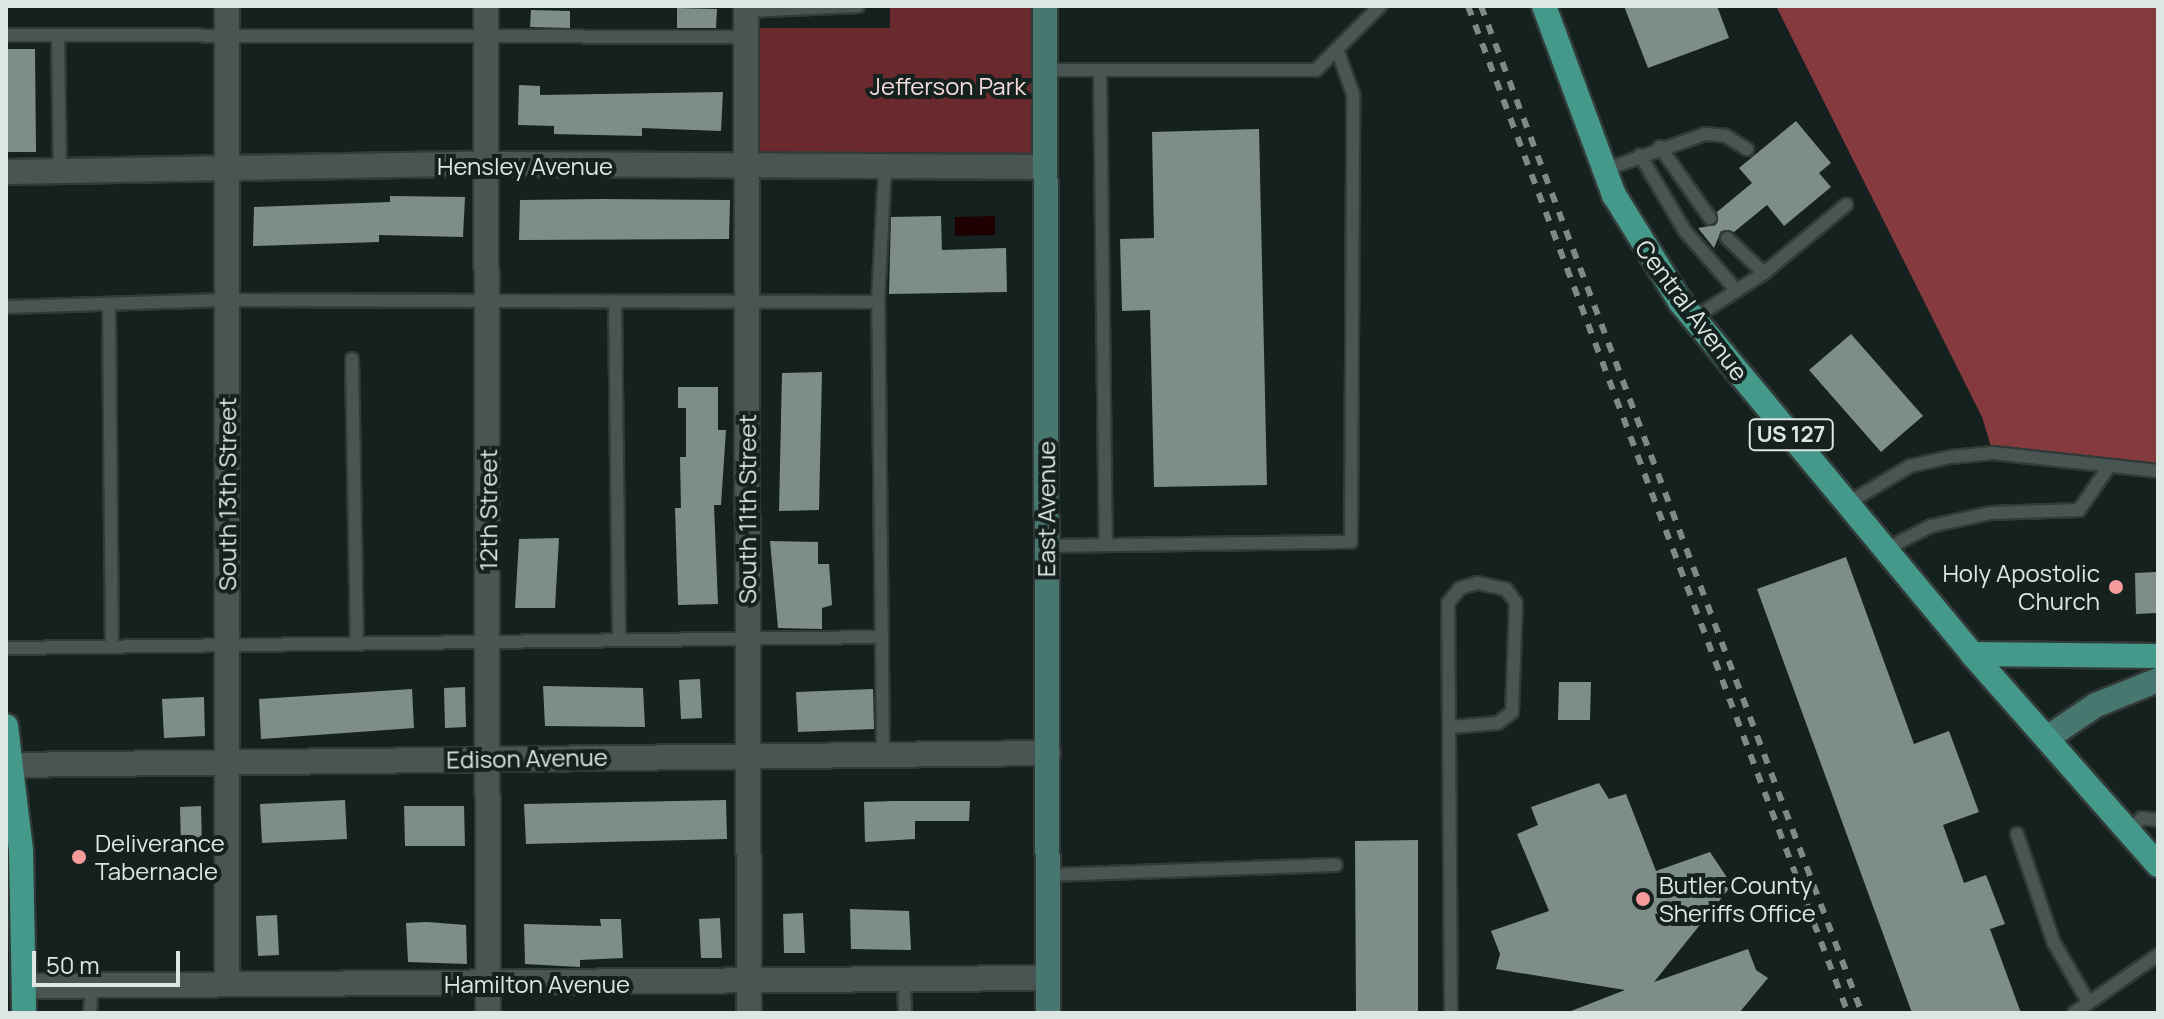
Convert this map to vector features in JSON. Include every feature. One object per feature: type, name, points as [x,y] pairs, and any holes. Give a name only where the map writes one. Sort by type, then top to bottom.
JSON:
[{"type":"main road","name":"Central Avenue","points":[[1544,6],[1604,170],[1641,245],[1694,318],[1972,654],[2158,865]]},
{"type":"main road","points":[[1972,654],[2158,656]]},
{"type":"main road","points":[[6,726],[16,945],[26,986],[24,1013]]},
{"type":"street","name":"South 13th Street","points":[[227,6],[227,982]]},
{"type":"street","name":"12th Street","points":[[486,6],[488,1013]]},
{"type":"street","name":"East Avenue","points":[[1045,6],[1048,1013]]},
{"type":"street","name":"South 11th Street","points":[[746,8],[749,1013]]},
{"type":"street","name":"Hensley Avenue","points":[[6,172],[226,171],[487,164],[747,168],[1044,167]]},
{"type":"street","points":[[2047,738],[2096,705],[2158,680]]},
{"type":"street","name":"Edison Avenue","points":[[9,765],[1048,753]]},
{"type":"street","name":"Hamilton Avenue","points":[[26,986],[227,982],[488,985],[749,983],[1048,978]]},
{"type":"lane","points":[[746,8],[858,6]]},
{"type":"lane","points":[[1044,70],[1316,70],[1380,6]]},
{"type":"lane","points":[[6,35],[746,37]]},
{"type":"lane","points":[[58,35],[60,172]]},
{"type":"lane","points":[[1046,546],[1351,542],[1353,94],[1337,49]]},
{"type":"lane","points":[[1100,70],[1106,545]]},
{"type":"lane","points":[[1604,170],[1660,147],[1716,133],[1747,149]]},
{"type":"lane","points":[[1660,147],[1710,218]]},
{"type":"lane","points":[[1640,155],[1685,231],[1737,291]]},
{"type":"lane","points":[[883,754],[878,302],[885,167]]},
{"type":"lane","points":[[1694,318],[1764,273],[1846,205]]},
{"type":"lane","points":[[1727,238],[1764,273]]},
{"type":"lane","points":[[6,307],[109,307],[226,300],[878,302]]},
{"type":"lane","points":[[615,301],[619,638]]},
{"type":"lane","points":[[109,307],[112,643]]},
{"type":"lane","points":[[352,359],[357,641]]},
{"type":"lane","points":[[1848,503],[1910,466],[1950,457],[1993,453],[2108,468],[2158,471]]},
{"type":"lane","points":[[1886,549],[1931,526],[1990,513],[2079,510],[2108,468]]},
{"type":"lane","points":[[1451,727],[1498,723],[1512,712],[1516,603],[1506,589],[1477,583],[1460,588],[1448,603],[1451,1013]]},
{"type":"lane","points":[[6,648],[112,643],[748,635],[882,637]]},
{"type":"lane","points":[[2142,818],[2156,821],[2154,833],[2136,837],[2142,818]]},
{"type":"lane","points":[[2017,834],[2054,943],[2087,1000]]},
{"type":"lane","points":[[1048,875],[1336,865]]},
{"type":"lane","points":[[2074,1013],[2087,1000],[2158,955]]},
{"type":"lane","points":[[904,980],[905,1013]]},
{"type":"lane","points":[[90,1013],[92,985]]},
{"type":"green space","name":"Jefferson Park","points":[[890,6],[1045,6],[1044,167],[747,168],[746,28],[890,28]]},
{"type":"shaded area","points":[[1776,6],[2158,6],[2158,471],[1993,453],[1982,417]]},
{"type":"shaded area","points":[[995,216],[995,235],[955,236],[955,217]]},
{"type":"building","points":[[1624,6],[1717,6],[1729,38],[1648,68]]},
{"type":"building","points":[[677,8],[717,9],[716,28],[677,28]]},
{"type":"building","points":[[531,10],[570,11],[570,28],[530,27]]},
{"type":"building","points":[[6,49],[35,49],[36,152],[6,152]]},
{"type":"building","points":[[519,85],[540,86],[540,95],[723,92],[721,131],[642,128],[642,136],[554,134],[554,126],[518,125]]},
{"type":"building","points":[[1796,121],[1831,163],[1819,173],[1831,187],[1784,226],[1767,205],[1734,232],[1721,231],[1714,248],[1698,228],[1716,225],[1717,212],[1752,183],[1739,168]]},
{"type":"building","points":[[1259,129],[1267,485],[1154,487],[1150,310],[1122,311],[1120,239],[1154,238],[1152,132]]},
{"type":"building","points":[[390,196],[465,197],[463,237],[379,235],[379,242],[253,246],[254,207],[390,202]]},
{"type":"building","points":[[520,200],[730,200],[729,239],[519,240]]},
{"type":"building","points":[[941,216],[942,250],[1006,248],[1007,292],[889,294],[891,217]]},
{"type":"building","points":[[1851,334],[1923,416],[1881,452],[1809,370]]},
{"type":"building","points":[[822,372],[819,510],[779,511],[782,373]]},
{"type":"building","points":[[678,387],[718,387],[718,430],[726,430],[721,505],[714,505],[718,604],[678,605],[675,508],[681,508],[680,457],[686,457],[686,408],[678,408]]},
{"type":"building","points":[[559,538],[555,608],[515,608],[519,539]]},
{"type":"building","points":[[770,541],[818,542],[818,564],[829,564],[832,605],[822,608],[822,629],[778,628]]},
{"type":"building","points":[[1846,557],[1914,744],[1949,731],[1979,812],[1943,825],[1964,883],[1986,875],[2005,924],[1990,929],[2021,1013],[1912,1013],[1757,589]]},
{"type":"building","points":[[2156,572],[2157,613],[2136,614],[2135,573]]},
{"type":"building","points":[[700,679],[702,718],[681,719],[679,680]]},
{"type":"building","points":[[1559,682],[1591,682],[1590,720],[1558,720]]},
{"type":"building","points":[[543,686],[643,688],[645,727],[545,726]]},
{"type":"building","points":[[465,687],[466,727],[445,728],[444,688]]},
{"type":"building","points":[[412,689],[414,728],[261,739],[259,699]]},
{"type":"building","points":[[873,689],[874,729],[798,732],[796,692]]},
{"type":"building","points":[[204,697],[205,736],[164,738],[162,699]]},
{"type":"building","name":"Butler County Sheriffs Office","points":[[1599,783],[1609,799],[1626,794],[1656,871],[1710,852],[1732,885],[1654,982],[1748,949],[1756,970],[1768,978],[1739,1013],[1566,1013],[1625,990],[1496,969],[1500,954],[1491,931],[1549,911],[1517,834],[1538,825],[1531,807]]},
{"type":"building","points":[[345,800],[347,839],[262,843],[260,804]]},
{"type":"building","points":[[726,800],[727,839],[526,844],[524,804]]},
{"type":"building","points":[[970,801],[969,821],[915,821],[915,839],[865,842],[864,802]]},
{"type":"building","points":[[201,806],[202,845],[181,846],[180,807]]},
{"type":"building","points":[[404,806],[464,806],[465,846],[405,846]]},
{"type":"building","points":[[1418,840],[1418,1013],[1356,1013],[1355,841]]},
{"type":"building","points":[[850,909],[909,911],[911,950],[851,949]]},
{"type":"building","points":[[803,913],[805,953],[784,953],[783,914]]},
{"type":"building","points":[[277,915],[279,955],[258,956],[256,916]]},
{"type":"building","points":[[720,918],[722,958],[701,958],[699,919]]},
{"type":"building","points":[[600,919],[621,919],[623,958],[580,960],[580,967],[525,964],[524,924],[601,926]]},
{"type":"building","points":[[406,923],[466,925],[467,964],[408,962]]},
{"type":"railway","points":[[1468,6],[1848,1013]]},
{"type":"railway","points":[[1481,6],[1862,1013]]},
{"type":"place","name":"Holy Apostolic Church","points":[[2116,587]]},
{"type":"place","name":"Deliverance Tabernacle","points":[[79,857]]},
{"type":"place","name":"Butler County Sheriffs Office","points":[[1643,899]]}]
